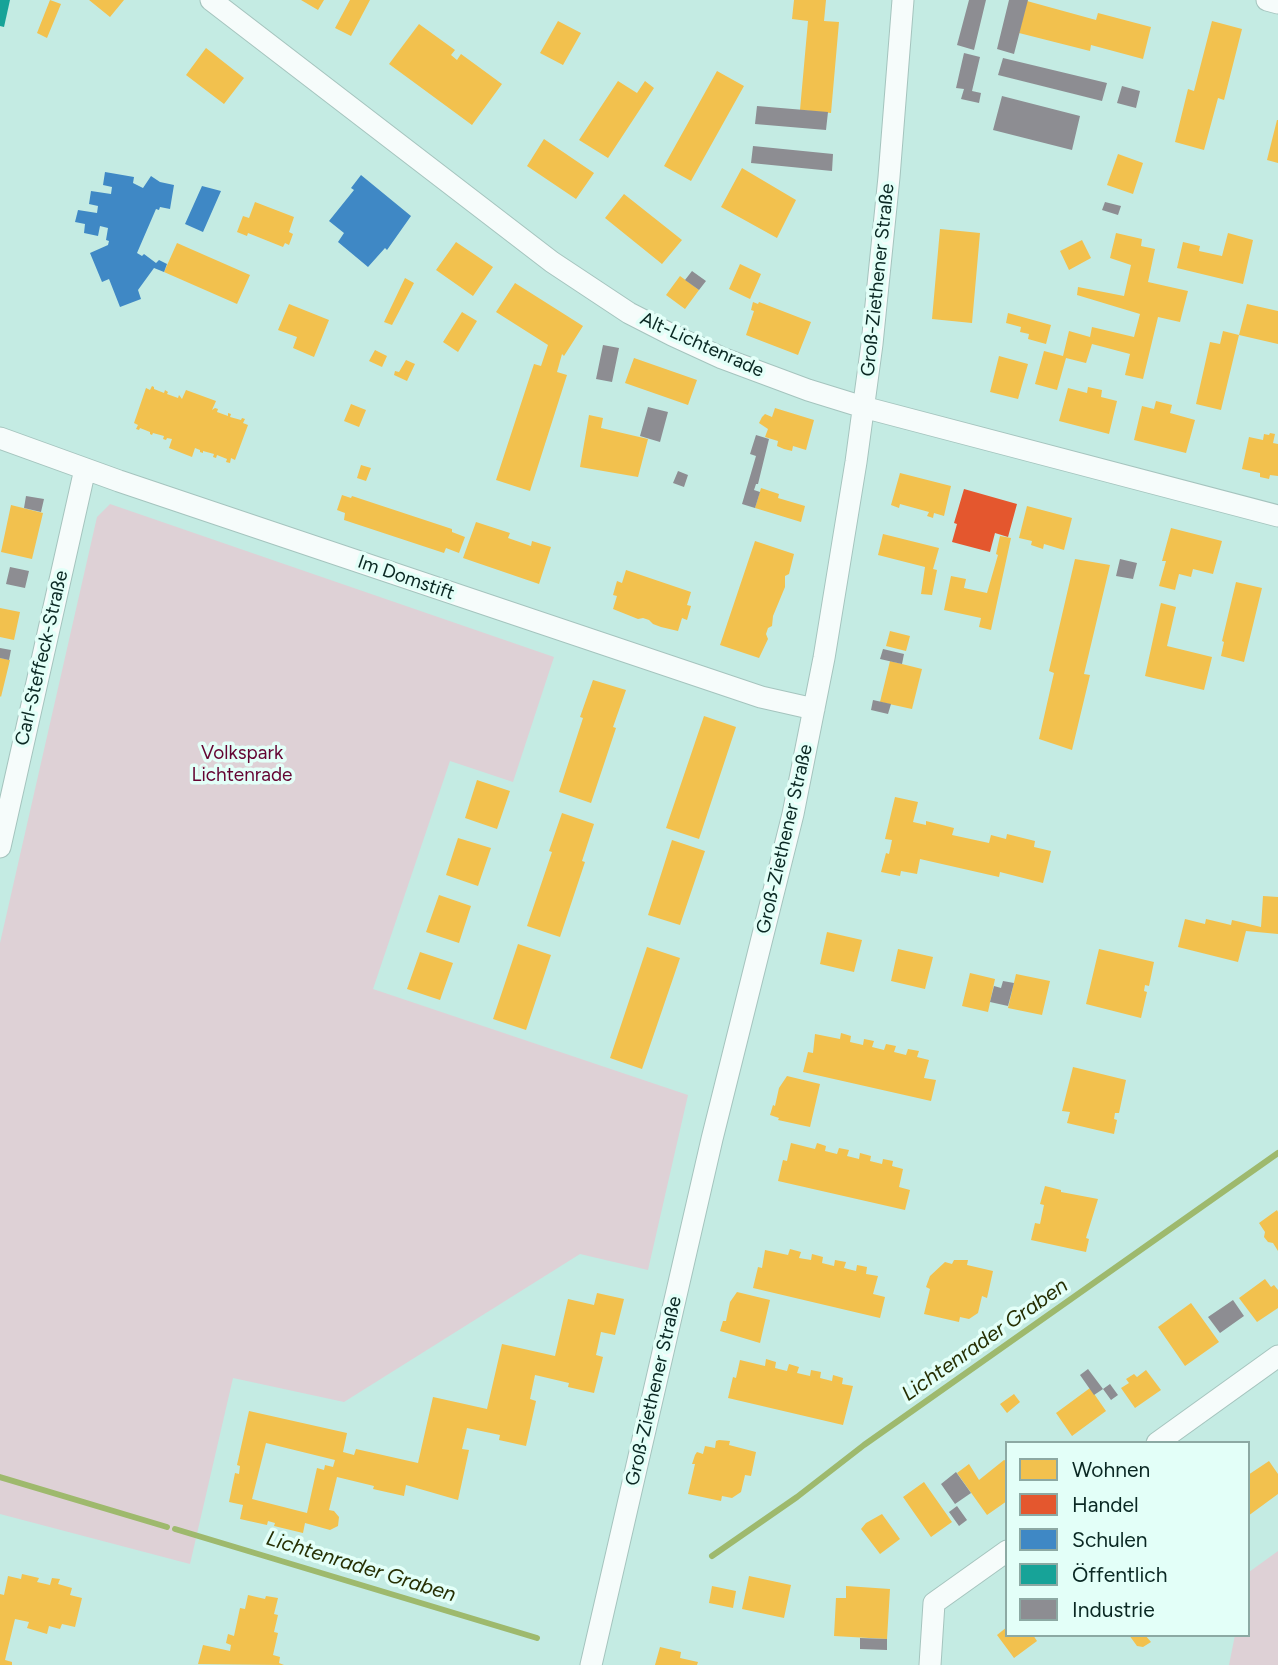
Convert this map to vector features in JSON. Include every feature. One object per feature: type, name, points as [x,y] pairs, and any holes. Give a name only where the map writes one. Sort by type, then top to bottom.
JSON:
[{"type":"street","name":"Alt-Lichtenrade","points":[[211,0],[520,237],[629,313],[722,358],[807,390],[863,407],[1278,516]]},
{"type":"street","name":"Groß-Ziethener Straße","points":[[592,1665],[710,1149],[793,814],[814,709],[842,556],[863,407],[887,202],[903,0]]},
{"type":"street","points":[[1267,0],[1278,3]]},
{"type":"street","name":"Im Domstift","points":[[0,438],[764,698],[814,709]]},
{"type":"street","name":"Carl-Steffeck-Straße","points":[[0,847],[85,469]]},
{"type":"street","points":[[1160,1441],[1278,1356]]},
{"type":"street","points":[[930,1665],[934,1603],[1005,1552]]},
{"type":"green space","name":"Volkspark Lichtenrade","points":[[110,504],[554,657],[513,782],[450,761],[373,989],[688,1095],[648,1270],[580,1254],[344,1402],[233,1378],[190,1564],[0,1514],[0,943],[97,517]]},
{"type":"green space","points":[[1278,1551],[1278,1665],[1229,1665],[1235,1637],[1250,1637],[1250,1571]]},
{"type":"building: Wohnen","points":[[50,0],[61,4],[47,38],[37,33]]},
{"type":"building: Wohnen","points":[[89,0],[124,0],[110,17]]},
{"type":"building: Wohnen","points":[[301,0],[324,0],[318,10]]},
{"type":"building: Wohnen","points":[[350,0],[370,0],[351,36],[335,28]]},
{"type":"building: Wohnen","points":[[794,0],[826,0],[824,21],[839,22],[831,113],[800,110],[808,21],[792,19]]},
{"type":"building: Wohnen","points":[[1027,1],[1096,20],[1098,13],[1151,27],[1143,59],[1091,45],[1090,51],[1019,33]]},
{"type":"building: Wohnen","points":[[558,21],[581,33],[563,65],[540,53]]},
{"type":"building: Wohnen","points":[[1212,21],[1242,29],[1224,100],[1218,98],[1204,150],[1175,142],[1188,89],[1194,91]]},
{"type":"building: Wohnen","points":[[419,24],[455,50],[451,55],[457,60],[461,54],[502,84],[472,125],[389,64]]},
{"type":"building: Wohnen","points":[[206,48],[244,78],[224,104],[186,75]]},
{"type":"building: Wohnen","points":[[717,71],[744,86],[691,181],[664,166]]},
{"type":"building: Wohnen","points":[[618,81],[637,93],[645,81],[654,88],[608,158],[579,140]]},
{"type":"building: Wohnen","points":[[1278,120],[1278,163],[1267,160]]},
{"type":"building: Wohnen","points":[[544,139],[594,173],[576,199],[527,166]]},
{"type":"building: Wohnen","points":[[1118,154],[1143,163],[1133,194],[1107,185]]},
{"type":"building: Wohnen","points":[[742,168],[796,200],[777,238],[721,207]]},
{"type":"building: Wohnen","points":[[624,194],[682,240],[662,264],[605,218]]},
{"type":"building: Wohnen","points":[[255,202],[294,217],[289,232],[293,234],[289,245],[285,243],[283,247],[248,233],[247,236],[237,232],[243,216],[249,218]]},
{"type":"building: Wohnen","points":[[940,229],[980,233],[972,323],[932,319]]},
{"type":"building: Wohnen","points":[[1116,233],[1142,239],[1141,246],[1155,249],[1148,282],[1188,291],[1180,322],[1158,317],[1143,379],[1125,375],[1130,354],[1092,344],[1086,363],[1066,358],[1057,390],[1035,384],[1044,351],[1063,356],[1069,331],[1090,337],[1092,327],[1134,337],[1140,314],[1077,295],[1078,287],[1124,296],[1131,265],[1110,258]]},
{"type":"building: Wohnen","points":[[1228,233],[1253,240],[1243,284],[1177,268],[1183,242],[1200,246],[1199,251],[1222,256]]},
{"type":"building: Wohnen","points":[[1082,240],[1091,258],[1069,270],[1060,251]]},
{"type":"building: Wohnen","points":[[456,242],[493,267],[473,296],[436,270]]},
{"type":"building: Wohnen","points":[[177,243],[250,275],[237,304],[164,272]]},
{"type":"building: Wohnen","points":[[740,264],[761,274],[750,299],[729,289]]},
{"type":"building: Wohnen","points":[[680,276],[699,290],[685,309],[666,295]]},
{"type":"building: Wohnen","points":[[405,278],[414,283],[392,325],[384,322]]},
{"type":"building: Wohnen","points":[[515,283],[583,326],[564,356],[562,354],[557,372],[567,375],[530,491],[496,480],[534,364],[541,366],[548,345],[496,312]]},
{"type":"building: Wohnen","points":[[753,302],[811,322],[798,355],[746,335],[754,311],[751,310]]},
{"type":"building: Wohnen","points":[[289,304],[329,320],[314,357],[293,348],[297,337],[278,330]]},
{"type":"building: Wohnen","points":[[1247,304],[1278,311],[1278,344],[1239,335]]},
{"type":"building: Wohnen","points":[[462,312],[477,321],[458,352],[443,342]]},
{"type":"building: Wohnen","points":[[1008,313],[1051,325],[1046,344],[1028,339],[1029,334],[1020,332],[1021,327],[1006,323]]},
{"type":"building: Wohnen","points":[[1223,331],[1239,335],[1221,410],[1196,404],[1210,342],[1220,344]]},
{"type":"building: Wohnen","points":[[375,350],[387,356],[382,367],[369,361]]},
{"type":"building: Wohnen","points":[[999,356],[1028,364],[1018,399],[990,392]]},
{"type":"building: Wohnen","points":[[634,358],[697,380],[688,405],[625,383]]},
{"type":"building: Wohnen","points":[[406,360],[415,364],[407,381],[394,375]]},
{"type":"building: Wohnen","points":[[152,386],[178,398],[179,395],[182,399],[186,390],[216,401],[212,410],[215,408],[218,409],[217,412],[228,416],[228,413],[231,414],[230,417],[245,419],[243,423],[248,425],[235,460],[231,458],[230,463],[226,462],[227,459],[217,455],[216,458],[213,457],[214,454],[203,453],[195,448],[192,457],[169,448],[172,439],[166,440],[163,439],[164,436],[136,429],[138,425],[134,423],[146,388],[150,390]]},
{"type":"building: Wohnen","points":[[1088,387],[1102,390],[1101,397],[1117,401],[1109,434],[1059,421],[1068,388],[1087,393]]},
{"type":"building: Wohnen","points":[[1156,401],[1172,405],[1170,413],[1195,420],[1186,453],[1134,440],[1142,406],[1154,409]]},
{"type":"building: Wohnen","points":[[351,404],[366,410],[359,427],[344,421]]},
{"type":"building: Wohnen","points":[[775,408],[814,420],[806,450],[793,446],[792,451],[784,449],[777,446],[778,441],[765,437],[768,429],[759,423],[765,414],[772,417]]},
{"type":"building: Wohnen","points":[[589,415],[603,418],[601,428],[648,439],[638,477],[580,467]]},
{"type":"building: Wohnen","points":[[1264,434],[1275,434],[1273,443],[1278,444],[1278,476],[1270,475],[1269,479],[1260,477],[1260,473],[1242,469],[1249,437],[1263,440]]},
{"type":"building: Wohnen","points":[[361,465],[371,468],[366,481],[357,478]]},
{"type":"building: Wohnen","points":[[900,473],[951,486],[944,516],[934,513],[933,518],[927,516],[929,512],[900,504],[899,508],[891,505]]},
{"type":"building: Wohnen","points":[[761,488],[779,494],[778,498],[805,506],[801,522],[755,508]]},
{"type":"building: Wohnen","points":[[342,495],[452,529],[452,532],[465,537],[459,553],[446,548],[444,553],[344,520],[345,513],[337,510]]},
{"type":"building: Wohnen","points":[[11,505],[43,513],[32,559],[1,552]]},
{"type":"building: Wohnen","points":[[1027,506],[1072,518],[1064,550],[1044,544],[1043,549],[1031,545],[1032,541],[1019,538]]},
{"type":"building: Wohnen","points":[[476,522],[510,533],[508,538],[531,546],[532,541],[551,547],[539,584],[463,558]]},
{"type":"building: Wohnen","points":[[1171,528],[1222,541],[1213,574],[1193,569],[1191,577],[1179,574],[1175,590],[1159,586],[1166,561],[1162,561]]},
{"type":"building: Wohnen","points":[[883,534],[939,548],[933,569],[937,570],[932,595],[921,594],[925,567],[878,555]]},
{"type":"building: Wohnen","points":[[1000,536],[1011,538],[991,630],[979,627],[981,618],[944,610],[951,576],[966,579],[964,588],[987,593],[998,555]]},
{"type":"building: Wohnen","points":[[755,541],[794,554],[789,574],[785,576],[785,587],[773,616],[772,626],[766,634],[768,639],[759,658],[720,645]]},
{"type":"building: Wohnen","points":[[1075,559],[1110,565],[1084,674],[1090,675],[1072,750],[1039,739],[1054,673],[1049,671]]},
{"type":"building: Wohnen","points":[[626,570],[691,592],[687,605],[691,606],[687,620],[682,618],[678,631],[613,609],[617,596],[613,595],[617,581],[622,583]]},
{"type":"building: Wohnen","points":[[1236,582],[1262,588],[1244,662],[1221,656]]},
{"type":"building: Wohnen","points":[[1161,603],[1176,607],[1167,646],[1212,657],[1204,690],[1145,676]]},
{"type":"building: Wohnen","points":[[0,608],[20,612],[14,640],[0,637]]},
{"type":"building: Wohnen","points":[[890,631],[910,636],[906,651],[886,646]]},
{"type":"building: Wohnen","points":[[0,658],[10,660],[1,697],[0,696]]},
{"type":"building: Wohnen","points":[[890,661],[922,669],[912,709],[880,702]]},
{"type":"building: Wohnen","points":[[593,680],[626,690],[591,803],[559,792]]},
{"type":"building: Wohnen","points":[[704,716],[736,727],[699,839],[666,828]]},
{"type":"building: Wohnen","points":[[477,780],[510,791],[497,829],[465,818]]},
{"type":"building: Wohnen","points":[[895,797],[918,802],[913,822],[926,825],[926,821],[954,828],[952,835],[989,843],[991,835],[1006,839],[1007,834],[1035,841],[1034,847],[1051,851],[1043,883],[1000,872],[999,877],[920,859],[917,874],[901,871],[900,876],[881,872],[892,840],[885,839]]},
{"type":"building: Wohnen","points":[[562,813],[594,824],[582,861],[585,862],[560,937],[527,926]]},
{"type":"building: Wohnen","points":[[458,838],[491,848],[478,886],[446,875]]},
{"type":"building: Wohnen","points":[[672,840],[705,851],[680,925],[648,915]]},
{"type":"building: Wohnen","points":[[439,895],[471,906],[459,943],[426,932]]},
{"type":"building: Wohnen","points":[[1263,896],[1278,897],[1278,934],[1246,931],[1238,962],[1178,947],[1185,919],[1205,924],[1206,919],[1231,925],[1232,920],[1261,927]]},
{"type":"building: Wohnen","points":[[827,932],[862,940],[854,972],[820,964]]},
{"type":"building: Wohnen","points":[[518,944],[551,955],[526,1030],[493,1019]]},
{"type":"building: Wohnen","points":[[647,947],[680,958],[642,1069],[610,1058]]},
{"type":"building: Wohnen","points":[[898,949],[933,957],[925,989],[891,981]]},
{"type":"building: Wohnen","points":[[1099,949],[1154,962],[1149,986],[1145,985],[1144,991],[1147,992],[1141,1018],[1086,1004]]},
{"type":"building: Wohnen","points":[[420,952],[453,963],[440,1000],[407,989]]},
{"type":"building: Wohnen","points":[[970,973],[995,979],[988,1012],[962,1006]]},
{"type":"building: Wohnen","points":[[1016,974],[1050,981],[1042,1015],[1008,1008]]},
{"type":"building: Wohnen","points":[[841,1033],[851,1036],[850,1042],[863,1045],[864,1039],[874,1041],[872,1047],[884,1050],[886,1044],[896,1046],[894,1052],[906,1055],[908,1049],[919,1051],[917,1057],[929,1060],[924,1078],[936,1080],[931,1101],[803,1072],[808,1052],[813,1053],[815,1034],[840,1039]]},
{"type":"building: Wohnen","points":[[1073,1067],[1126,1080],[1119,1113],[1115,1113],[1114,1119],[1117,1120],[1114,1134],[1067,1123],[1070,1112],[1062,1111]]},
{"type":"building: Wohnen","points":[[787,1076],[820,1084],[810,1127],[778,1120],[779,1118],[770,1115],[779,1088]]},
{"type":"building: Wohnen","points":[[791,1143],[815,1149],[817,1143],[826,1146],[825,1151],[837,1154],[839,1148],[849,1150],[847,1156],[859,1159],[860,1153],[871,1156],[870,1161],[882,1164],[883,1159],[893,1161],[892,1166],[903,1169],[899,1187],[910,1190],[905,1210],[778,1181]]},
{"type":"building: Wohnen","points":[[1045,1186],[1098,1199],[1086,1238],[1089,1239],[1086,1252],[1031,1240],[1035,1223],[1040,1224],[1044,1205],[1040,1204]]},
{"type":"building: Wohnen","points":[[1277,1210],[1278,1251],[1273,1243],[1264,1237],[1265,1232],[1259,1223]]},
{"type":"building: Wohnen","points":[[790,1249],[801,1252],[799,1258],[811,1260],[812,1254],[823,1257],[822,1263],[834,1266],[835,1260],[846,1262],[844,1268],[856,1271],[857,1265],[867,1267],[866,1274],[878,1276],[873,1294],[885,1297],[880,1318],[753,1288],[758,1267],[762,1268],[765,1250],[788,1255]]},
{"type":"building: Wohnen","points":[[954,1260],[968,1260],[967,1265],[993,1271],[987,1298],[982,1296],[978,1313],[969,1319],[960,1317],[959,1322],[924,1314],[930,1289],[926,1287],[930,1276],[945,1262],[952,1264]]},
{"type":"building: Wohnen","points":[[1265,1279],[1271,1287],[1274,1285],[1278,1290],[1278,1308],[1257,1322],[1239,1298]]},
{"type":"building: Wohnen","points":[[737,1292],[770,1300],[760,1343],[720,1331],[723,1321],[726,1321],[730,1302]]},
{"type":"building: Wohnen","points":[[597,1293],[624,1299],[615,1335],[601,1332],[596,1355],[603,1357],[594,1393],[568,1387],[569,1383],[535,1375],[530,1399],[536,1401],[526,1446],[499,1440],[500,1435],[467,1428],[462,1449],[469,1450],[458,1500],[406,1485],[404,1496],[337,1477],[329,1510],[339,1517],[338,1526],[330,1530],[305,1523],[303,1533],[274,1526],[275,1523],[268,1521],[267,1525],[240,1519],[243,1505],[229,1502],[235,1473],[239,1474],[240,1466],[237,1465],[249,1411],[347,1433],[343,1452],[354,1455],[356,1449],[418,1463],[433,1397],[487,1409],[502,1344],[555,1356],[568,1299],[594,1305]],"holes":[[[266,1443],[335,1460],[333,1467],[325,1465],[324,1470],[317,1468],[307,1513],[252,1499]]]},
{"type":"building: Wohnen","points":[[1191,1303],[1219,1342],[1185,1366],[1158,1327]]},
{"type":"building: Wohnen","points":[[766,1359],[776,1362],[775,1368],[787,1371],[789,1364],[799,1367],[797,1373],[810,1376],[811,1370],[821,1372],[820,1378],[832,1381],[833,1375],[843,1378],[842,1384],[853,1386],[843,1425],[728,1398],[740,1360],[765,1366]]},
{"type":"building: Wohnen","points":[[1146,1370],[1161,1390],[1135,1408],[1121,1388],[1129,1383],[1126,1379],[1134,1374],[1137,1377]]},
{"type":"building: Wohnen","points":[[1090,1388],[1106,1411],[1072,1436],[1056,1413]]},
{"type":"building: Wohnen","points":[[1014,1394],[1020,1402],[1007,1413],[1000,1404]]},
{"type":"building: Wohnen","points":[[716,1441],[730,1441],[729,1445],[756,1452],[751,1476],[745,1475],[741,1492],[732,1498],[722,1496],[721,1501],[688,1494],[695,1455],[697,1452],[703,1454],[705,1446],[715,1448]]},
{"type":"building: Wohnen","points":[[1005,1460],[1005,1502],[987,1515],[957,1473],[969,1464],[979,1480]]},
{"type":"building: Wohnen","points":[[1269,1461],[1278,1474],[1278,1494],[1250,1515],[1250,1474]]},
{"type":"building: Wohnen","points":[[924,1482],[952,1522],[931,1537],[903,1497]]},
{"type":"building: Wohnen","points":[[882,1514],[900,1539],[880,1554],[861,1529]]},
{"type":"building: Wohnen","points":[[22,1574],[39,1578],[37,1582],[50,1585],[52,1578],[60,1579],[58,1584],[72,1588],[70,1595],[82,1598],[75,1627],[62,1624],[60,1629],[49,1626],[47,1634],[27,1628],[29,1622],[15,1619],[5,1660],[12,1662],[12,1665],[0,1665],[0,1594],[4,1595],[8,1576],[21,1579]]},
{"type":"building: Wohnen","points":[[749,1576],[791,1585],[784,1618],[742,1609]]},
{"type":"building: Wohnen","points":[[712,1586],[736,1591],[733,1608],[709,1603]]},
{"type":"building: Wohnen","points":[[846,1586],[890,1589],[887,1639],[834,1636],[836,1598],[846,1598]]},
{"type":"building: Wohnen","points":[[248,1595],[265,1599],[266,1596],[278,1598],[274,1614],[278,1615],[274,1632],[278,1633],[273,1655],[280,1657],[279,1663],[284,1665],[198,1664],[203,1645],[230,1651],[231,1645],[226,1643],[228,1634],[234,1636],[240,1608],[245,1609]]},
{"type":"building: Wohnen","points":[[1005,1629],[1005,1637],[1034,1637],[1037,1641],[1014,1658],[997,1635]]},
{"type":"building: Wohnen","points":[[1130,1637],[1147,1637],[1151,1642],[1143,1647],[1137,1646]]},
{"type":"building: Wohnen","points":[[660,1647],[681,1652],[680,1658],[698,1662],[697,1665],[655,1665]]},
{"type":"building: Handel","points":[[964,489],[1017,504],[1008,537],[995,533],[990,552],[952,542],[957,524],[954,523]]},
{"type":"building: Schulen","points":[[105,172],[134,177],[133,183],[143,188],[151,176],[160,182],[174,185],[170,209],[156,209],[137,253],[142,256],[144,254],[156,263],[159,260],[167,264],[164,272],[154,268],[138,290],[141,299],[120,307],[109,279],[102,282],[90,253],[108,245],[108,228],[100,226],[98,236],[84,233],[85,224],[75,222],[78,210],[97,213],[98,206],[89,204],[91,191],[111,194],[112,187],[103,185]]},
{"type":"building: Schulen","points":[[361,175],[411,216],[387,250],[385,248],[368,267],[338,242],[344,233],[329,221],[354,190],[351,188]]},
{"type":"building: Schulen","points":[[202,186],[221,191],[203,232],[185,224]]},
{"type":"building: Öffentlich","points":[[0,0],[10,0],[4,27],[0,26]]},
{"type":"building: Industrie","points":[[969,0],[986,0],[974,50],[957,45]]},
{"type":"building: Industrie","points":[[1009,0],[1028,0],[1014,54],[997,49]]},
{"type":"building: Industrie","points":[[964,53],[980,57],[972,91],[981,93],[979,103],[961,99],[964,89],[956,88]]},
{"type":"building: Industrie","points":[[1003,58],[1107,83],[1102,101],[998,75]]},
{"type":"building: Industrie","points":[[1122,86],[1140,91],[1136,108],[1117,103]]},
{"type":"building: Industrie","points":[[1002,96],[1080,116],[1072,150],[993,130]]},
{"type":"building: Industrie","points":[[757,106],[828,112],[826,130],[755,124]]},
{"type":"building: Industrie","points":[[753,146],[833,154],[832,171],[751,163]]},
{"type":"building: Industrie","points":[[1105,202],[1121,206],[1118,215],[1102,210]]},
{"type":"building: Industrie","points":[[692,271],[706,281],[699,290],[685,280]]},
{"type":"building: Industrie","points":[[603,345],[619,348],[612,382],[596,379]]},
{"type":"building: Industrie","points":[[648,407],[668,412],[660,442],[640,436]]},
{"type":"building: Industrie","points":[[756,435],[769,439],[758,484],[754,490],[760,492],[755,508],[742,504],[756,456],[750,454]]},
{"type":"building: Industrie","points":[[678,471],[688,475],[684,487],[673,483]]},
{"type":"building: Industrie","points":[[26,496],[44,499],[41,512],[24,508]]},
{"type":"building: Industrie","points":[[1120,559],[1137,563],[1133,579],[1116,576]]},
{"type":"building: Industrie","points":[[10,567],[29,571],[25,588],[6,584]]},
{"type":"building: Industrie","points":[[0,648],[11,650],[9,660],[0,658]]},
{"type":"building: Industrie","points":[[883,649],[904,654],[902,664],[880,659]]},
{"type":"building: Industrie","points":[[873,700],[891,704],[888,714],[871,710]]},
{"type":"building: Industrie","points":[[1003,981],[1014,983],[1008,1006],[990,1002],[994,986],[1001,988]]},
{"type":"building: Industrie","points":[[1233,1300],[1244,1316],[1220,1333],[1208,1317]]},
{"type":"building: Industrie","points":[[1088,1369],[1103,1389],[1094,1395],[1080,1375]]},
{"type":"building: Industrie","points":[[1110,1384],[1118,1395],[1111,1400],[1103,1389]]},
{"type":"building: Industrie","points":[[956,1472],[971,1493],[955,1504],[941,1484]]},
{"type":"building: Industrie","points":[[957,1506],[967,1520],[959,1526],[949,1512]]},
{"type":"building: Industrie","points":[[860,1638],[887,1639],[887,1650],[860,1649]]},
{"type":"waterway","name":"Lichtenrader Graben","points":[[712,1556],[797,1497],[864,1445],[1278,1153]]},
{"type":"waterway","name":"Lichtenrader Graben","points":[[0,1477],[167,1527]]},
{"type":"waterway","name":"Lichtenrader Graben","points":[[175,1529],[537,1638]]}]
